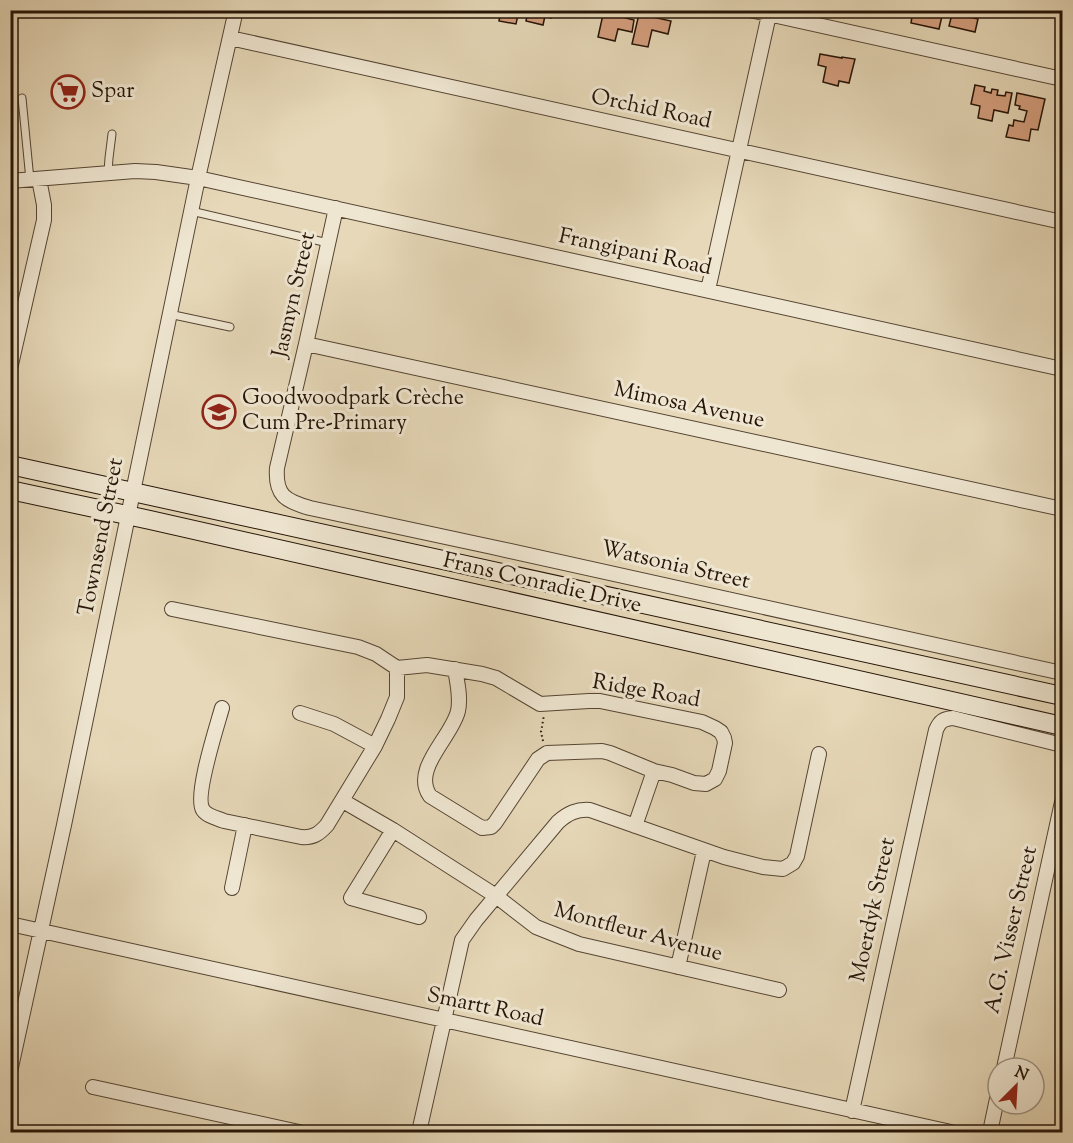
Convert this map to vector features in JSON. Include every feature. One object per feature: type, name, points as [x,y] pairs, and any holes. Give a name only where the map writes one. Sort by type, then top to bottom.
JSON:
[{"type":"main road","name":"Frans Conradie Drive","points":[[10,465],[1062,696]]},
{"type":"main road","name":"Frans Conradie Drive","points":[[10,490],[1062,726]]},
{"type":"street","name":"Townsend Street","points":[[10,1072],[129,516],[169,314],[236,10]]},
{"type":"street","points":[[750,10],[1062,80]]},
{"type":"street","points":[[708,291],[769,13]]},
{"type":"street","name":"Orchid Road","points":[[230,38],[1062,222]]},
{"type":"street","name":"Frangipani Road","points":[[10,181],[146,171],[198,178],[1062,369]]},
{"type":"street","points":[[10,369],[44,220],[44,205],[35,179]]},
{"type":"street","name":"Jasmyn Street","points":[[281,495],[277,487],[277,468],[336,208]]},
{"type":"street","name":"Mimosa Avenue","points":[[306,344],[1062,509]]},
{"type":"street","name":"Watsonia Street","points":[[281,495],[310,508],[492,546],[1062,673]]},
{"type":"street","points":[[172,609],[358,647],[376,654],[397,668],[427,665],[482,674],[496,678],[533,701],[543,704]]},
{"type":"street","points":[[222,708],[202,784],[200,802],[203,810],[214,818],[301,837],[317,836],[342,801],[375,746],[388,719],[397,697],[397,668]]},
{"type":"street","points":[[455,669],[459,700],[458,713],[426,773],[424,781],[430,796],[473,824],[482,828],[491,827],[538,759],[547,753]]},
{"type":"street","name":"Ridge Road","points":[[543,704],[600,701],[702,722],[721,732],[725,743],[715,779],[701,785],[654,771],[602,751],[547,753]]},
{"type":"street","points":[[300,713],[334,724],[375,746]]},
{"type":"street","name":"Moerdyk Street","points":[[852,1111],[936,730],[941,720],[953,718],[1062,746]]},
{"type":"street","points":[[419,1132],[462,940],[471,926],[558,822],[572,812],[584,809],[596,811],[724,858],[783,869],[789,866],[797,856],[819,754]]},
{"type":"street","points":[[635,826],[654,771]]},
{"type":"street","name":"Montfleur Avenue","points":[[342,801],[393,830],[496,896],[541,929],[579,944],[779,990]]},
{"type":"street","name":"A.G. Visser Street","points":[[1007,1056],[1062,802]]},
{"type":"street","points":[[232,888],[245,825]]},
{"type":"street","points":[[393,830],[351,898],[419,917]]},
{"type":"street","points":[[678,967],[704,851]]},
{"type":"street","name":"Smartt Road","points":[[10,924],[951,1132]]},
{"type":"street","points":[[93,1087],[299,1132]]},
{"type":"street","points":[[990,1132],[993,1116]]},
{"type":"lane","points":[[22,98],[35,179]]},
{"type":"lane","points":[[108,172],[112,134]]},
{"type":"lane","points":[[191,211],[328,243]]},
{"type":"lane","points":[[169,314],[230,327]]},
{"type":"path","points":[[543,704],[544,718],[541,732],[547,753]]},
{"type":"building","points":[[501,10],[519,10],[516,24],[499,21]]},
{"type":"building","points":[[528,10],[553,10],[551,18],[545,16],[543,25],[526,21]]},
{"type":"building","points":[[604,10],[619,10],[618,16],[634,20],[632,32],[618,29],[615,41],[598,37]]},
{"type":"building","points":[[913,10],[929,10],[929,13],[942,16],[939,29],[911,23]]},
{"type":"building","points":[[953,10],[970,10],[969,17],[978,19],[975,32],[949,26]]},
{"type":"building","points":[[639,14],[671,21],[668,34],[652,30],[648,47],[632,44]]},
{"type":"building","points":[[820,54],[855,59],[849,83],[839,81],[838,86],[823,82],[826,67],[818,65]]},
{"type":"building","points":[[975,85],[985,87],[984,91],[991,93],[992,89],[998,90],[997,95],[1005,96],[1006,92],[1012,93],[1008,113],[994,110],[992,121],[978,118],[980,106],[971,104]]},
{"type":"building","points":[[1017,93],[1045,99],[1038,130],[1031,129],[1029,141],[1006,137],[1009,125],[1013,126],[1014,120],[1024,122],[1027,111],[1015,105]]},
{"type":"place","name":"Spar","points":[[68,92]]},
{"type":"place","name":"Goodwoodpark Crèche Cum Pre-Primary","points":[[219,412]]}]
